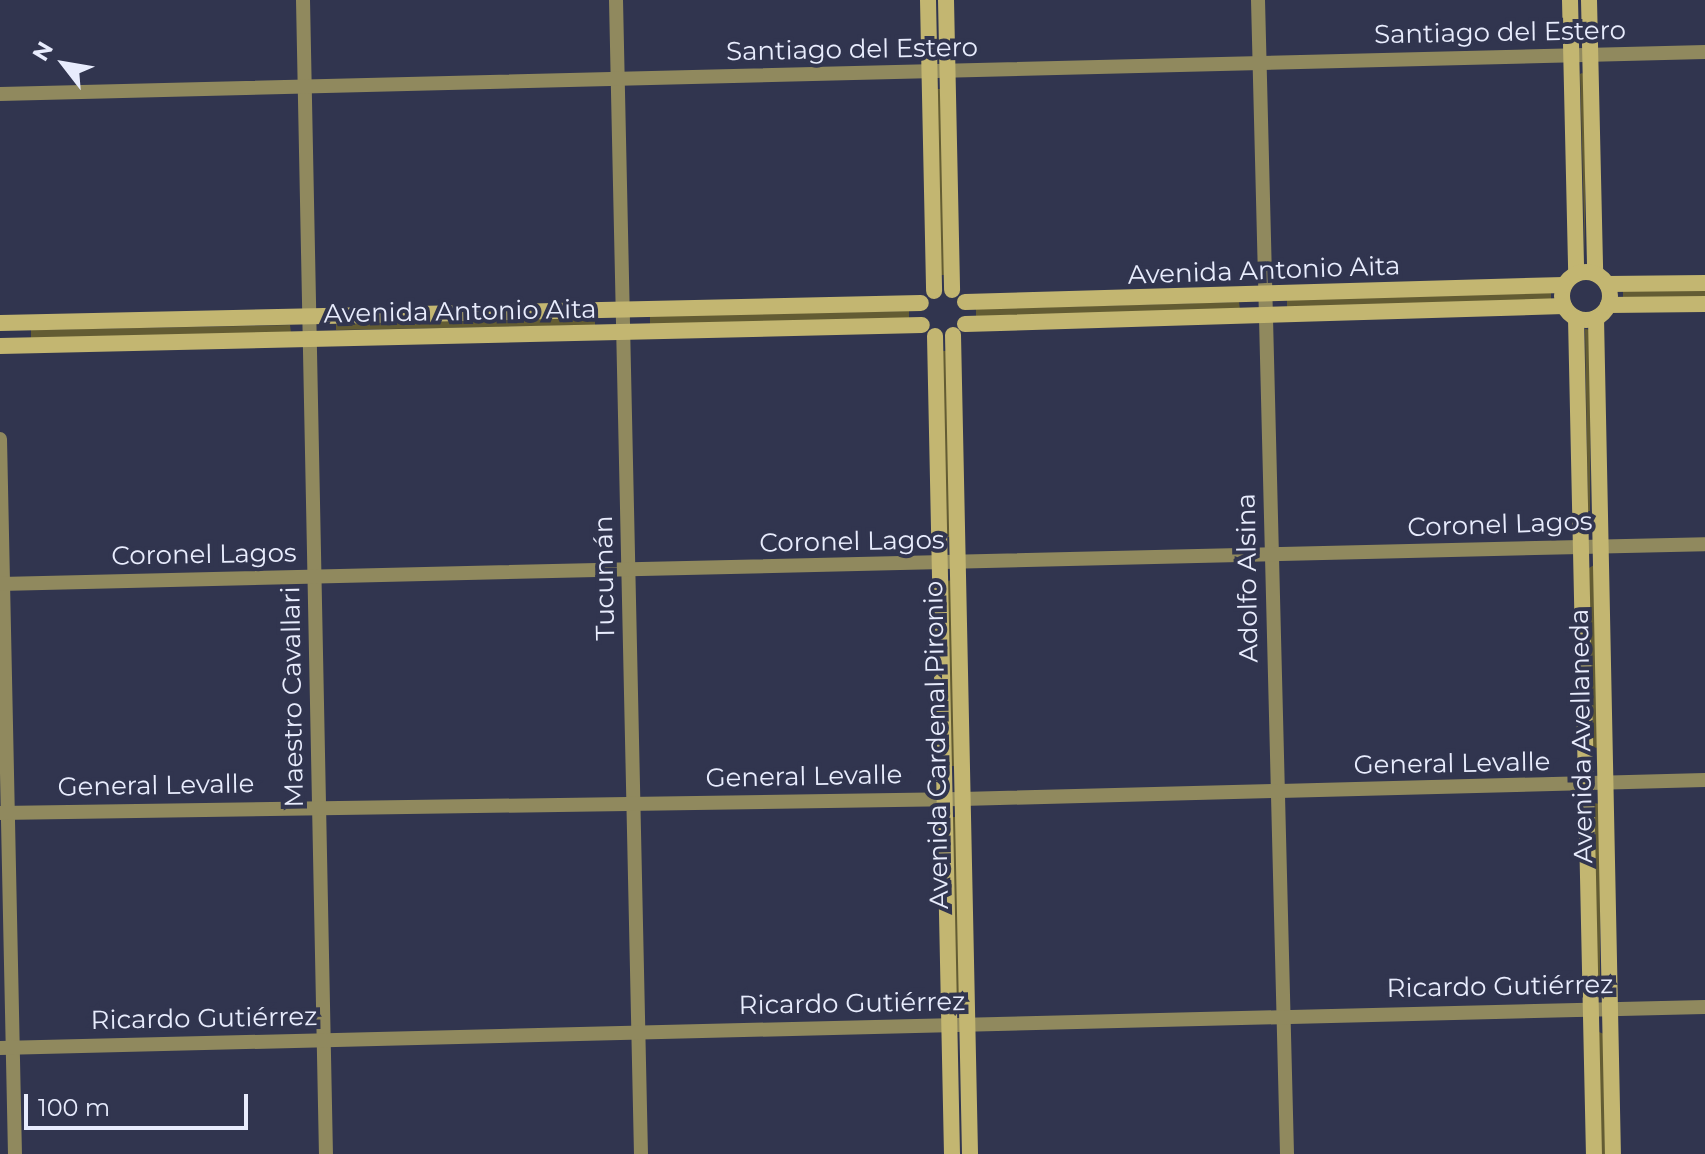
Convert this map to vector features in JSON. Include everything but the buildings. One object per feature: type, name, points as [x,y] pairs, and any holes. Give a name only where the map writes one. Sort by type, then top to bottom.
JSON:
[{"type":"main road","points":[[928,0],[934,291]]},
{"type":"main road","points":[[946,0],[952,290]]},
{"type":"main road","points":[[1570,0],[1570,279]]},
{"type":"main road","points":[[1589,0],[1601,278],[1608,305]]},
{"type":"main road","points":[[1601,278],[1705,283]]},
{"type":"main road","name":"Avenida Antonio Aita","points":[[965,302],[1265,296],[1601,278]]},
{"type":"main road","name":"Avenida Avellaneda","points":[[1570,279],[1582,546],[1594,1154]]},
{"type":"main road","points":[[952,290],[965,302],[959,330],[928,330],[921,303],[934,291],[952,290]]},
{"type":"main road","name":"Avenida Antonio Aita","points":[[0,323],[921,303]]},
{"type":"main road","points":[[1596,318],[1608,305],[1705,304]]},
{"type":"main road","name":"Avenida Antonio Aita","points":[[959,330],[1266,317],[1570,312],[1596,318]]},
{"type":"main road","name":"Avenida Avellaneda","points":[[1596,318],[1613,1154]]},
{"type":"main road","name":"Avenida Antonio Aita","points":[[0,346],[623,332],[928,330]]},
{"type":"main road","name":"Avenida Cardenal Pironio","points":[[928,330],[940,564],[952,1154]]},
{"type":"main road","name":"Avenida Cardenal Pironio","points":[[959,330],[958,564],[970,1154]]},
{"type":"street","name":"Maestro Cavallari","points":[[303,0],[326,1154]]},
{"type":"street","name":"Tucumán","points":[[616,0],[641,1154]]},
{"type":"street","name":"Adolfo Alsina","points":[[1258,0],[1287,1154]]},
{"type":"street","name":"Santiago del Estero","points":[[0,94],[1705,52]]},
{"type":"street","points":[[0,439],[7,1048],[15,1154]]},
{"type":"street","name":"Coronel Lagos","points":[[2,584],[958,564],[1705,544]]},
{"type":"street","name":"General Levalle","points":[[4,812],[962,799],[1705,780]]},
{"type":"street","name":"Ricardo Gutiérrez","points":[[7,1048],[1705,1007]]},
{"type":"shaded area","points":[[1580,74],[1585,75],[1585,256]]},
{"type":"shaded area","points":[[935,89],[943,89],[947,275],[939,275]]},
{"type":"shaded area","points":[[1705,289],[1705,298],[1623,299],[1623,290]]},
{"type":"shaded area","points":[[1551,292],[1551,300],[1287,308],[1287,300]]},
{"type":"shaded area","points":[[1239,302],[1240,310],[976,317],[976,309]]},
{"type":"shaded area","points":[[909,311],[909,319],[650,324],[650,316]]},
{"type":"shaded area","points":[[595,317],[595,325],[336,330],[336,323]]},
{"type":"shaded area","points":[[290,325],[291,333],[31,338],[31,330]]},
{"type":"shaded area","points":[[1585,329],[1591,330],[1590,511],[1588,511]]},
{"type":"shaded area","points":[[940,351],[948,351],[952,537],[944,537]]},
{"type":"shaded area","points":[[1594,565],[1599,746],[1596,748],[1591,745],[1589,568]]},
{"type":"shaded area","points":[[954,580],[957,766],[949,766],[946,581]]},
{"type":"shaded area","points":[[1594,803],[1600,804],[1600,986],[1597,985]]},
{"type":"shaded area","points":[[950,817],[958,817],[961,1003],[953,1003]]},
{"type":"shaded area","points":[[1599,1032],[1604,1034],[1607,1154],[1599,1154]]}]
